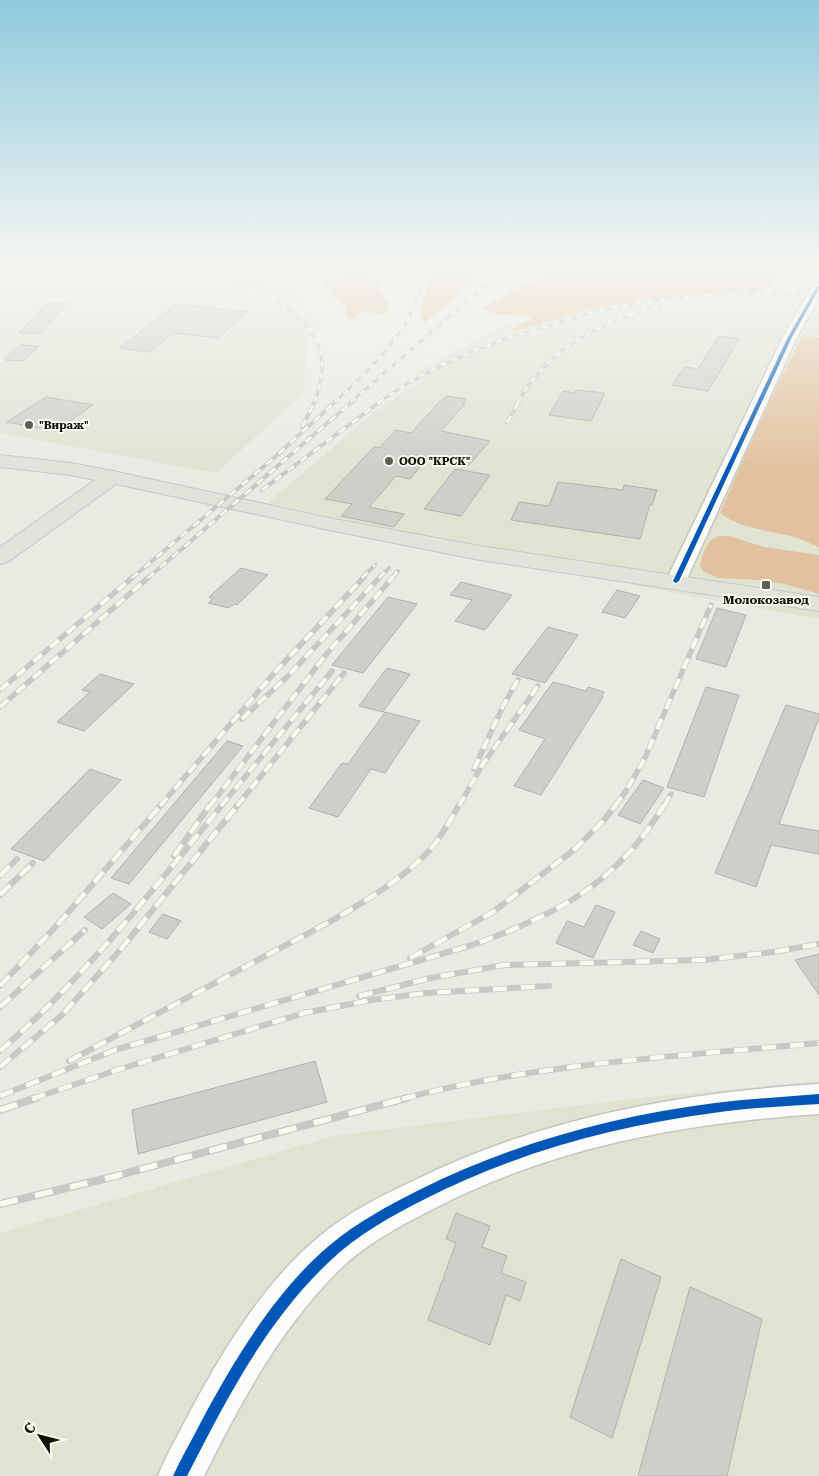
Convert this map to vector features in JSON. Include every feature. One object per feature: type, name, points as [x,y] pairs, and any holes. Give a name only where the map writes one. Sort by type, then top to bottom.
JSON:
[{"type":"main road","points":[[0,461],[55,466],[415,541],[490,554],[676,580],[819,604]]},
{"type":"main road","points":[[0,557],[113,478]]},
{"type":"street","points":[[676,580],[792,333]]},
{"type":"street","points":[[180,1476],[246,1353],[272,1316],[325,1257],[364,1226],[440,1186],[506,1159],[556,1143],[618,1126],[680,1113],[752,1104],[819,1099]]},
{"type":"shaded area","points":[[0,333],[316,333],[307,342],[303,394],[216,473],[0,433]]},
{"type":"shaded area","points":[[492,333],[819,333],[819,619],[633,585],[635,570],[436,540],[268,503],[377,410],[424,379],[413,375]]},
{"type":"shaded area","points":[[802,336],[819,337],[819,547],[798,538],[738,523],[720,513],[768,404]]},
{"type":"shaded area","points":[[718,536],[729,536],[764,547],[819,555],[819,594],[788,585],[760,580],[719,578],[704,572],[700,566],[704,552],[710,541]]},
{"type":"shaded area","points":[[819,1081],[819,1476],[0,1476],[0,1233],[334,1136],[639,1098]]},
{"type":"building","points":[[139,333],[224,333],[218,338],[173,333],[149,352],[119,348]]},
{"type":"building","points":[[719,336],[739,339],[708,391],[672,385],[685,367],[698,369]]},
{"type":"building","points":[[20,345],[39,346],[23,361],[4,360]]},
{"type":"building","points":[[576,390],[605,393],[591,421],[549,415],[563,391],[574,393]]},
{"type":"building","points":[[447,396],[466,399],[462,404],[465,404],[441,431],[490,441],[468,466],[427,458],[410,479],[396,476],[369,507],[404,514],[394,527],[341,516],[352,504],[325,499],[374,447],[379,448],[396,430],[411,433],[441,400]]},
{"type":"building","points":[[46,397],[93,405],[56,431],[7,422]]},
{"type":"building","points":[[455,469],[490,475],[461,516],[424,509]]},
{"type":"building","points":[[558,482],[623,490],[624,485],[657,490],[652,505],[650,504],[640,539],[511,520],[519,502],[549,506]]},
{"type":"building","points":[[241,568],[268,575],[237,605],[234,604],[229,608],[208,603],[213,598],[209,597]]},
{"type":"building","points":[[461,582],[512,595],[485,630],[455,621],[472,600],[450,595]]},
{"type":"building","points":[[617,590],[640,596],[625,618],[602,612]]},
{"type":"building","points":[[388,597],[417,604],[363,673],[332,665]]},
{"type":"building","points":[[717,608],[746,615],[726,667],[696,659]]},
{"type":"building","points":[[548,627],[578,635],[545,683],[512,674]]},
{"type":"building","points":[[387,668],[410,674],[383,712],[359,706]]},
{"type":"building","points":[[100,674],[134,684],[84,731],[57,722],[90,692],[82,690]]},
{"type":"building","points":[[553,682],[586,691],[588,687],[604,692],[603,697],[541,795],[514,786],[545,739],[519,730]]},
{"type":"building","points":[[706,687],[739,695],[704,797],[667,787]]},
{"type":"building","points":[[786,705],[819,714],[819,718],[779,824],[819,831],[819,854],[771,845],[756,887],[715,873]]},
{"type":"building","points":[[385,712],[420,721],[385,773],[371,769],[338,817],[309,808],[342,763],[348,764]]},
{"type":"building","points":[[227,741],[243,746],[129,884],[111,878]]},
{"type":"building","points":[[90,769],[121,780],[44,861],[11,849]]},
{"type":"building","points":[[643,780],[664,788],[640,824],[618,815]]},
{"type":"building","points":[[113,893],[131,904],[102,929],[84,917]]},
{"type":"building","points":[[596,905],[615,912],[593,958],[556,943],[567,921],[584,927]]},
{"type":"building","points":[[163,914],[181,921],[167,939],[149,932]]},
{"type":"building","points":[[641,931],[660,939],[653,953],[633,945]]},
{"type":"building","points":[[819,954],[819,995],[795,960]]},
{"type":"building","points":[[315,1061],[327,1102],[138,1154],[132,1110]]},
{"type":"building","points":[[456,1213],[490,1226],[482,1247],[507,1256],[501,1273],[526,1282],[520,1301],[506,1295],[490,1345],[428,1320],[456,1243],[446,1239]]},
{"type":"building","points":[[621,1259],[661,1277],[612,1438],[570,1417]]},
{"type":"building","points":[[690,1287],[762,1319],[727,1476],[638,1476]]},
{"type":"railway","points":[[311,333],[319,346],[322,368],[321,381],[315,402]]},
{"type":"railway","points":[[335,402],[373,365],[399,333]]},
{"type":"railway","points":[[351,402],[431,333]]},
{"type":"railway","points":[[379,402],[435,368],[526,333]]},
{"type":"railway","points":[[518,402],[545,366],[561,352],[591,333]]},
{"type":"railway","points":[[302,427],[315,401]]},
{"type":"railway","points":[[132,578],[275,457],[336,401]]},
{"type":"railway","points":[[148,578],[353,401]]},
{"type":"railway","points":[[262,490],[381,401]]},
{"type":"railway","points":[[507,423],[519,401]]},
{"type":"railway","points":[[362,578],[375,565]]},
{"type":"railway","points":[[380,577],[389,568]]},
{"type":"railway","points":[[392,578],[398,571]]},
{"type":"railway","points":[[0,690],[133,577]]},
{"type":"railway","points":[[0,707],[149,577]]},
{"type":"railway","points":[[160,806],[276,671],[364,577]]},
{"type":"railway","points":[[242,719],[290,674],[380,577]]},
{"type":"railway","points":[[210,806],[324,657],[393,577]]},
{"type":"railway","points":[[615,806],[644,760],[711,605]]},
{"type":"railway","points":[[221,806],[332,671]]},
{"type":"railway","points":[[237,806],[344,673]]},
{"type":"railway","points":[[474,769],[503,706],[518,680]]},
{"type":"railway","points":[[459,806],[481,767],[538,686]]},
{"type":"railway","points":[[664,806],[671,794]]},
{"type":"railway","points":[[0,986],[60,922],[161,805]]},
{"type":"railway","points":[[174,856],[210,805]]},
{"type":"railway","points":[[0,1051],[31,1023],[89,964],[222,805]]},
{"type":"railway","points":[[0,1067],[62,1015],[121,949],[238,805]]},
{"type":"railway","points":[[69,1061],[310,933],[374,895],[412,867],[433,847],[459,805]]},
{"type":"railway","points":[[410,958],[493,912],[575,849],[616,805]]},
{"type":"railway","points":[[0,1096],[115,1050],[472,945],[531,922],[582,893],[605,876],[626,856],[646,832],[664,805]]},
{"type":"railway","points":[[0,876],[17,859]]},
{"type":"railway","points":[[0,895],[33,863]]},
{"type":"railway","points":[[0,1007],[85,930]]},
{"type":"railway","points":[[359,996],[431,978],[504,965],[704,960],[773,952],[819,944]]},
{"type":"railway","points":[[32,1099],[117,1070],[304,1013],[371,1000],[426,993],[549,986]]},
{"type":"railway","points":[[402,1099],[505,1077],[609,1062],[819,1043]]},
{"type":"railway","points":[[0,1110],[36,1098]]},
{"type":"railway","points":[[0,1204],[112,1177],[407,1098]]},
{"type":"cycle path","points":[[676,581],[792,333]]},
{"type":"cycle path","points":[[180,1476],[243,1361],[280,1308],[324,1258],[354,1234],[398,1207],[441,1185],[507,1158],[542,1146],[612,1127],[698,1110],[819,1099]]},
{"type":"place","name":"\"Вираж\"","points":[[29,425]]},
{"type":"place","name":"ООО \"КРСК\"","points":[[389,461]]},
{"type":"place","name":"Молокозавод","points":[[766,585]]}]
